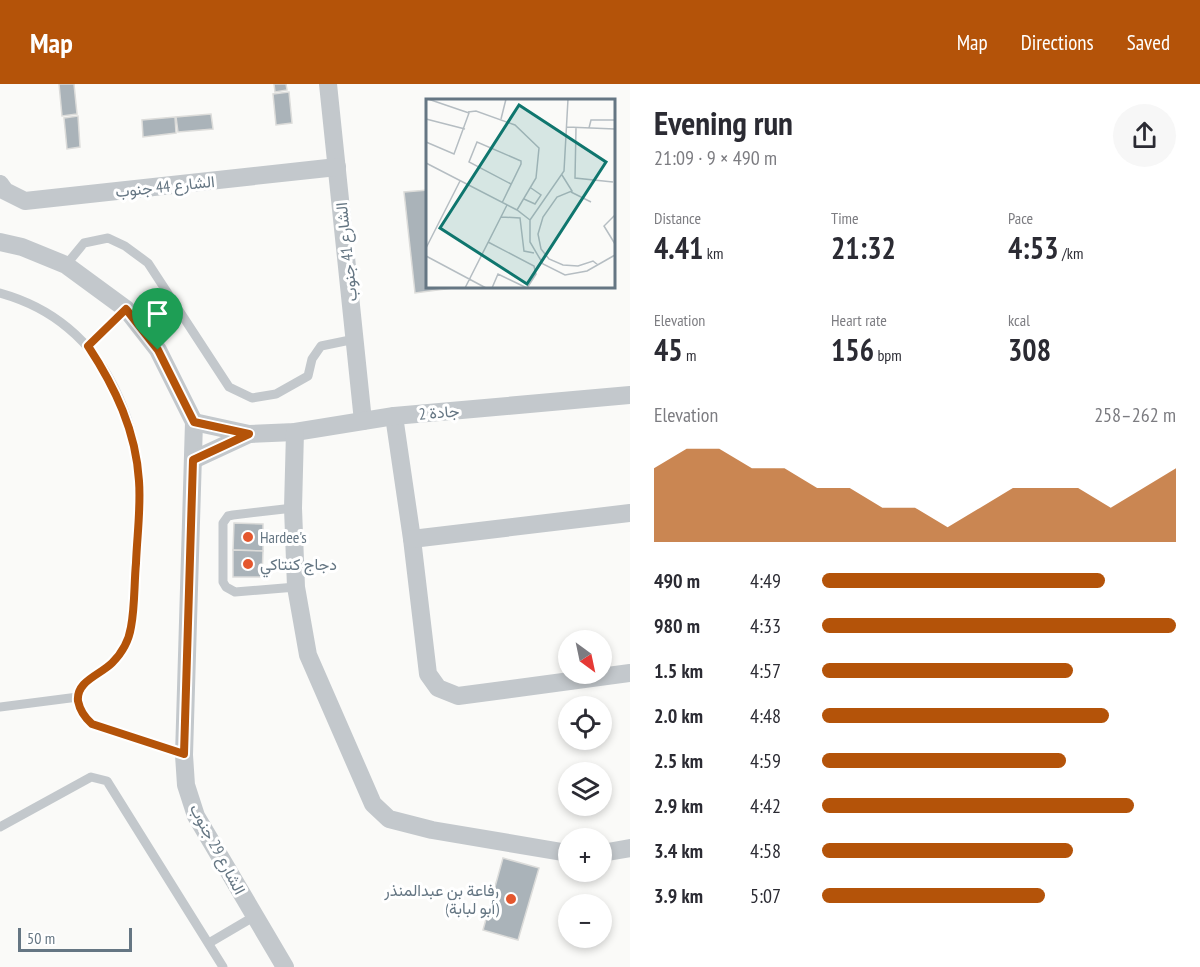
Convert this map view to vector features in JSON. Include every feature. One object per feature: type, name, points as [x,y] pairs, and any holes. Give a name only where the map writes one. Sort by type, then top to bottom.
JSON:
[{"type":"street","name":"الشارع 41 جنوب","points":[[328,84],[363,421]]},
{"type":"street","name":"الشارع 44 جنوب","points":[[0,184],[5,191],[25,201],[337,167]]},
{"type":"street","name":"الشارع 29 جنوب","points":[[0,242],[66,265],[126,309],[158,350],[194,422],[184,754],[186,785],[196,816],[285,967]]},
{"type":"street","name":"جادة 2","points":[[194,422],[249,434],[295,432],[394,416],[630,394]]},
{"type":"street","points":[[394,416],[412,538],[428,674],[438,688],[458,696],[630,673]]},
{"type":"street","points":[[295,432],[293,508],[296,587],[308,655],[373,804],[389,819],[421,827],[558,851]]},
{"type":"street","name":"جادة 2","points":[[193,460],[249,434]]},
{"type":"street","points":[[412,538],[630,513]]},
{"type":"street","points":[[612,851],[630,848]]},
{"type":"lane","points":[[66,265],[84,243],[108,238],[125,246],[148,263],[229,387],[252,398],[276,394],[308,376],[312,359],[321,346],[355,339]]},
{"type":"lane","points":[[0,292],[46,312],[68,327],[88,346],[108,377],[126,419],[134,445],[139,481],[139,517],[131,627],[127,640],[112,663],[81,686],[78,697],[79,708],[92,724],[184,754]]},
{"type":"lane","points":[[88,346],[126,309]]},
{"type":"lane","points":[[293,508],[233,515],[225,519],[223,523],[223,582],[226,587],[235,592],[296,587]]},
{"type":"lane","points":[[0,707],[78,697]]},
{"type":"lane","points":[[0,827],[92,777],[107,781],[223,967]]},
{"type":"lane","points":[[209,942],[255,916]]},
{"type":"building","points":[[59,84],[74,84],[77,114],[62,116]]},
{"type":"building","points":[[274,84],[286,84],[287,90],[275,92]]},
{"type":"building","points":[[289,92],[292,123],[276,125],[273,94]]},
{"type":"building","points":[[211,114],[213,129],[178,132],[176,117]]},
{"type":"building","points":[[78,116],[80,147],[67,149],[64,118]]},
{"type":"building","points":[[175,117],[176,133],[143,137],[142,120]]},
{"type":"building","points":[[426,190],[426,288],[454,288],[415,293],[404,192]]},
{"type":"building","name":"Hardee's","points":[[234,523],[263,524],[263,551],[233,550]]},
{"type":"building","name":"دجاج كنتاكي","points":[[233,550],[263,551],[262,577],[233,577]]},
{"type":"building","name":"رفاعة بن عبدالمنذر (أبو لبابة)","points":[[503,858],[539,868],[518,940],[483,930]]},
{"type":"place","name":"Hardee's","points":[[248,537]]},
{"type":"place","name":"دجاج كنتاكي","points":[[248,564]]},
{"type":"place","name":"رفاعة بن عبدالمنذر (أبو لبابة)","points":[[511,899]]},
{"type":"route","points":[[126,309],[158,350],[194,422],[249,434],[193,460],[184,754],[92,724],[79,708],[78,697],[81,686],[112,663],[121,653],[127,640],[131,627],[139,517],[139,481],[134,445],[124,410],[108,377],[88,346],[126,309]]}]
